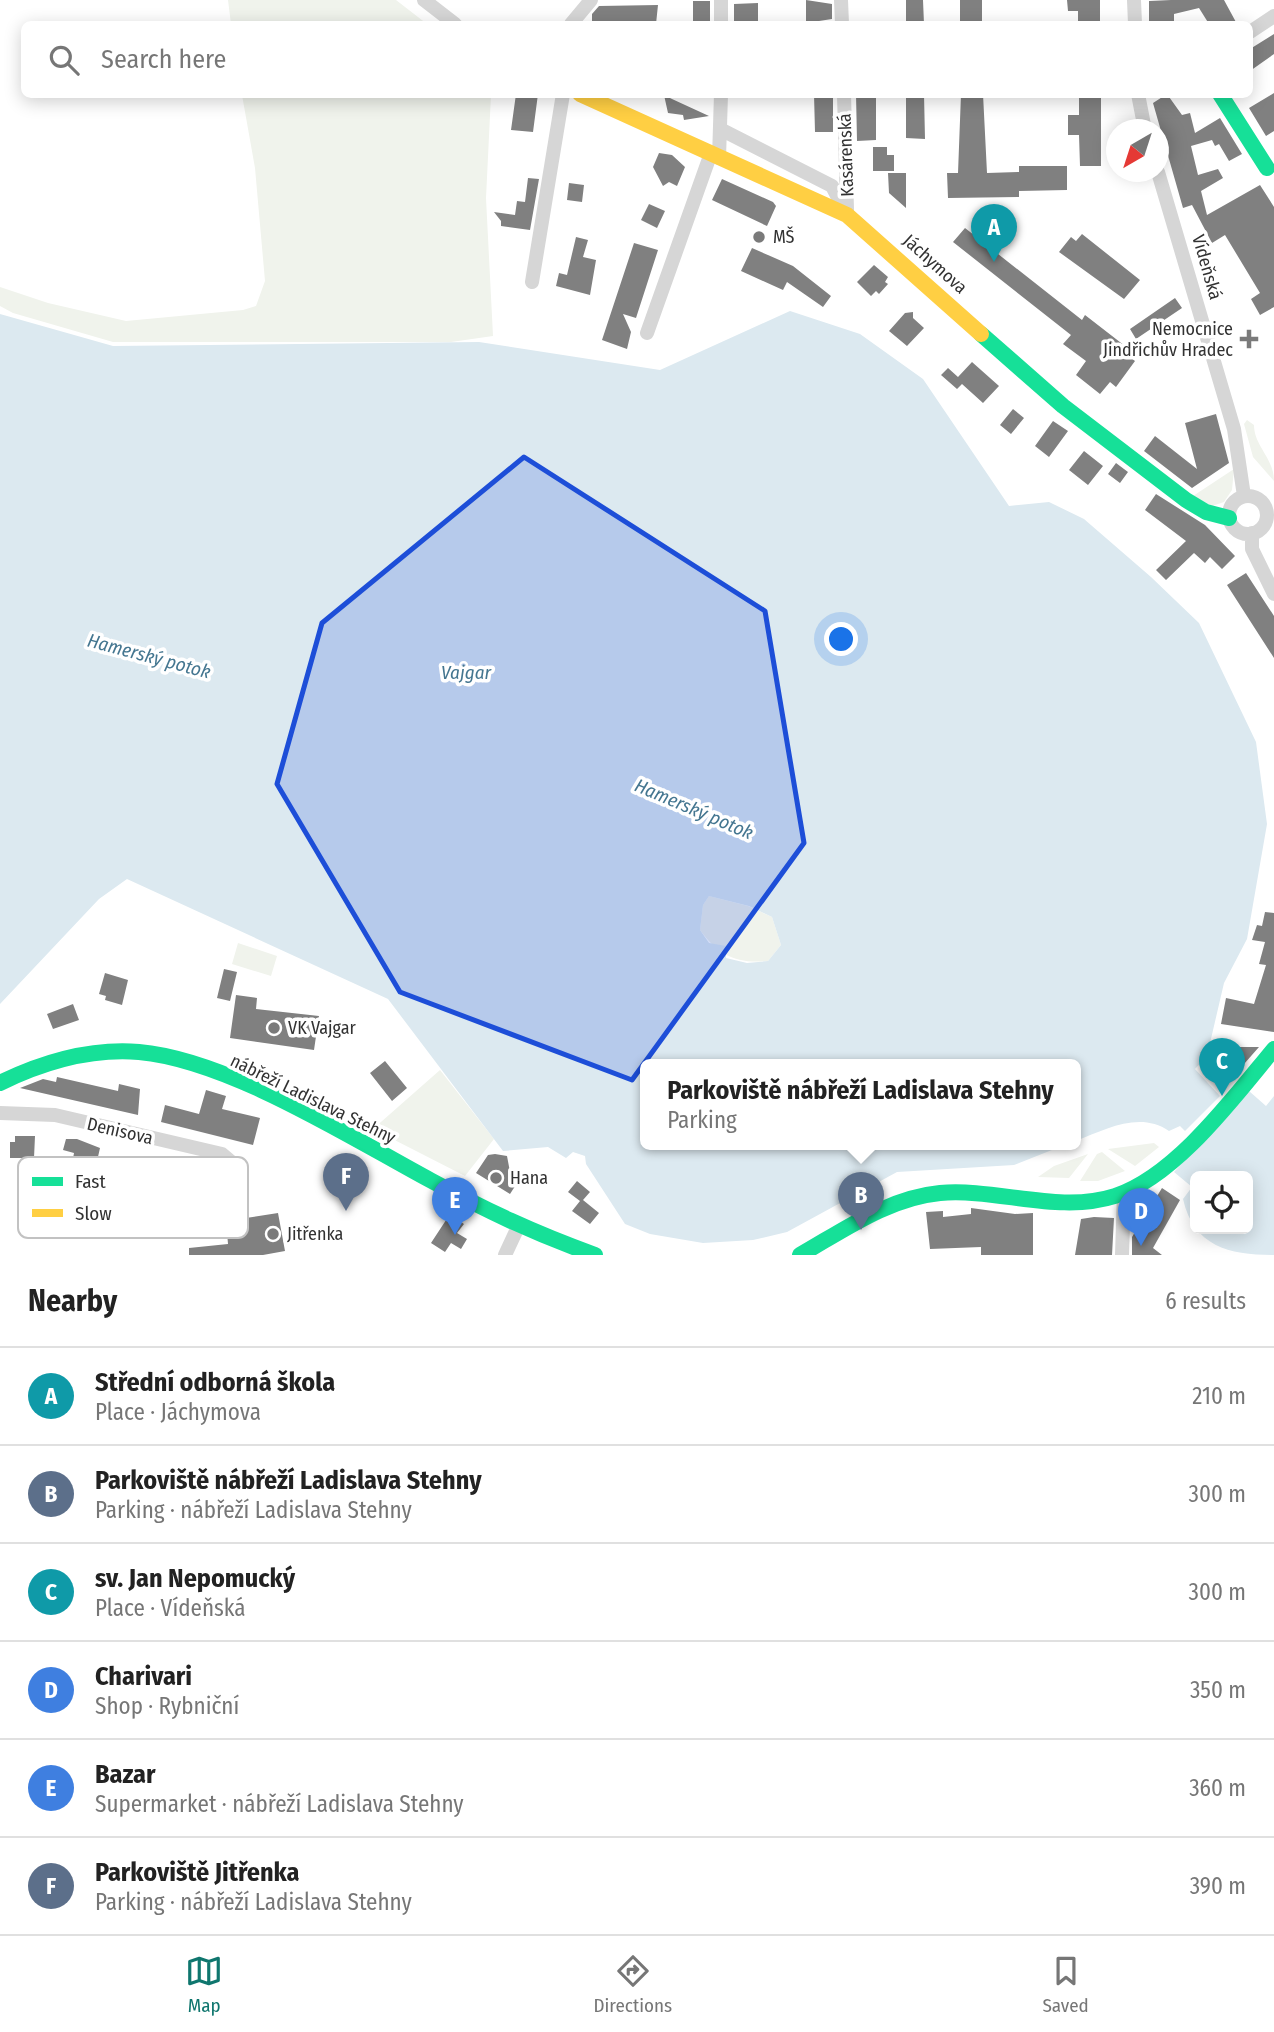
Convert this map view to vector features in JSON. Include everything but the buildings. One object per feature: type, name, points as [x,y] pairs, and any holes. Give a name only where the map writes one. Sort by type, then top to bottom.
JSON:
[{"type":"street","points":[[424,0],[451,21]]},
{"type":"street","points":[[574,21],[592,0]]},
{"type":"street","points":[[721,0],[721,21]]},
{"type":"street","points":[[841,0],[842,21]]},
{"type":"street","points":[[1134,0],[1135,21]]},
{"type":"street","points":[[1253,30],[1274,16]]},
{"type":"street","points":[[532,282],[562,98]]},
{"type":"street","name":"Jáchymova","points":[[589,98],[847,215],[1063,405],[1186,500],[1206,512],[1229,518]]},
{"type":"street","points":[[647,333],[715,156],[722,130],[721,98]]},
{"type":"street","name":"Kasárenská","points":[[844,98],[847,215]]},
{"type":"street","points":[[1139,98],[1143,119]]},
{"type":"street","points":[[1223,98],[1267,168]]},
{"type":"street","points":[[722,130],[832,186],[847,215]]},
{"type":"street","name":"Vídeňská","points":[[1161,182],[1234,429],[1244,496]]},
{"type":"street","points":[[1244,496],[1257,498],[1266,513],[1264,523],[1252,533],[1235,528],[1229,518],[1231,506],[1244,496]]},
{"type":"street","points":[[1252,533],[1252,549],[1274,594]]},
{"type":"street","points":[[800,1255],[884,1207],[925,1194],[954,1192],[1096,1199],[1124,1192],[1163,1167],[1189,1144],[1274,1049]]},
{"type":"street","name":"nábřeží Ladislava Stehny","points":[[0,1083],[42,1065],[78,1055],[137,1052],[167,1056],[254,1088],[363,1143],[518,1227],[595,1255]]},
{"type":"street","name":"Denisova","points":[[0,1113],[55,1115],[226,1157]]},
{"type":"street","points":[[1122,1255],[1124,1192]]},
{"type":"street","points":[[505,1255],[518,1227]]},
{"type":"highlighted area","points":[[524,457],[765,611],[804,843],[632,1080],[400,992],[277,784],[322,623]]},
{"type":"shaded area","points":[[228,0],[396,0],[423,21],[231,21]]},
{"type":"shaded area","points":[[243,98],[491,98],[486,198],[493,336],[451,342],[113,342],[13,313],[0,306],[0,287],[48,303],[126,321],[243,310],[256,306],[265,281],[255,168]]},
{"type":"shaded area","points":[[1247,420],[1254,425],[1257,439],[1271,466],[1274,481],[1253,457],[1244,424]]},
{"type":"shaded area","points":[[1234,469],[1232,490],[1224,502],[1212,506],[1193,496]]},
{"type":"shaded area","points":[[709,896],[748,906],[772,917],[781,945],[768,961],[738,959],[722,952],[707,939],[700,930],[703,905]]},
{"type":"shaded area","points":[[238,943],[277,956],[271,976],[232,964]]},
{"type":"shaded area","points":[[440,1070],[494,1139],[465,1176],[373,1129]]},
{"type":"shaded area","points":[[1154,1143],[1159,1147],[1135,1166],[1108,1149]]},
{"type":"shaded area","points":[[1102,1152],[1125,1171],[1098,1181],[1080,1181],[1097,1154]]},
{"type":"shaded area","points":[[1088,1154],[1069,1178],[1038,1177],[1054,1166]]},
{"type":"water","name":"Vajgar","points":[[790,311],[860,334],[923,379],[1009,506],[1049,502],[1084,519],[1199,623],[1256,742],[1267,824],[1247,939],[1224,983],[1207,1056],[1195,1069],[1220,1096],[1185,1131],[1180,1126],[1169,1131],[1158,1125],[1135,1122],[1111,1127],[1081,1139],[1081,1059],[640,1059],[640,1150],[1052,1150],[1014,1165],[897,1172],[787,1232],[753,1240],[703,1243],[650,1234],[625,1224],[586,1164],[585,1156],[573,1152],[566,1158],[548,1147],[503,1151],[388,999],[127,879],[99,899],[0,1004],[0,314],[113,346],[479,342],[660,370]],"holes":[[[709,896],[749,906],[772,917],[781,945],[768,961],[747,963],[726,958],[726,946],[709,943],[700,930],[703,905]]]},
{"type":"water","points":[[1249,1091],[1266,1106],[1274,1096],[1274,1255],[1229,1250],[1216,1245],[1201,1234],[1253,1234],[1253,1171],[1190,1171],[1190,1185],[1174,1172]]},
{"type":"water","points":[[1190,1190],[1190,1218],[1188,1215],[1183,1199]]},
{"type":"traffic: fast","points":[[1223,98],[1267,168]]},
{"type":"traffic: fast","points":[[981,334],[1063,406],[1186,500],[1206,512],[1229,518]]},
{"type":"traffic: fast","points":[[800,1255],[867,1216],[921,1196],[962,1192],[1050,1202],[1094,1201],[1115,1196],[1138,1186],[1182,1153],[1222,1111],[1274,1049]]},
{"type":"traffic: fast","points":[[0,1083],[50,1063],[103,1052],[139,1052],[174,1058],[250,1085],[491,1212],[595,1255]]},
{"type":"traffic: slow","points":[[589,98],[847,215],[981,334]]},
{"type":"place","name":"MŠ","points":[[759,237]]},
{"type":"place","name":"Střední odborná škola","points":[[994,262]]},
{"type":"place","name":"Nemocnice Jindřichův Hradec","points":[[1249,339]]},
{"type":"place","name":"VK Vajgar","points":[[274,1028]]},
{"type":"place","name":"sv. Jan Nepomucký","points":[[1222,1096]]},
{"type":"place","name":"Hana","points":[[496,1178]]},
{"type":"place","name":"Parkoviště Jitřenka","points":[[346,1211]]},
{"type":"place","name":"Parkoviště nábřeží Ladislava Stehny","points":[[861,1230]]},
{"type":"place","name":"Jitřenka","points":[[273,1234]]},
{"type":"place","name":"Bazar","points":[[455,1235]]},
{"type":"place","name":"Charivari","points":[[1141,1246]]},
{"type":"water label","name":"Hamerský potok","points":[[149,656]]},
{"type":"water label","name":"Hamerský potok","points":[[694,809]]}]
